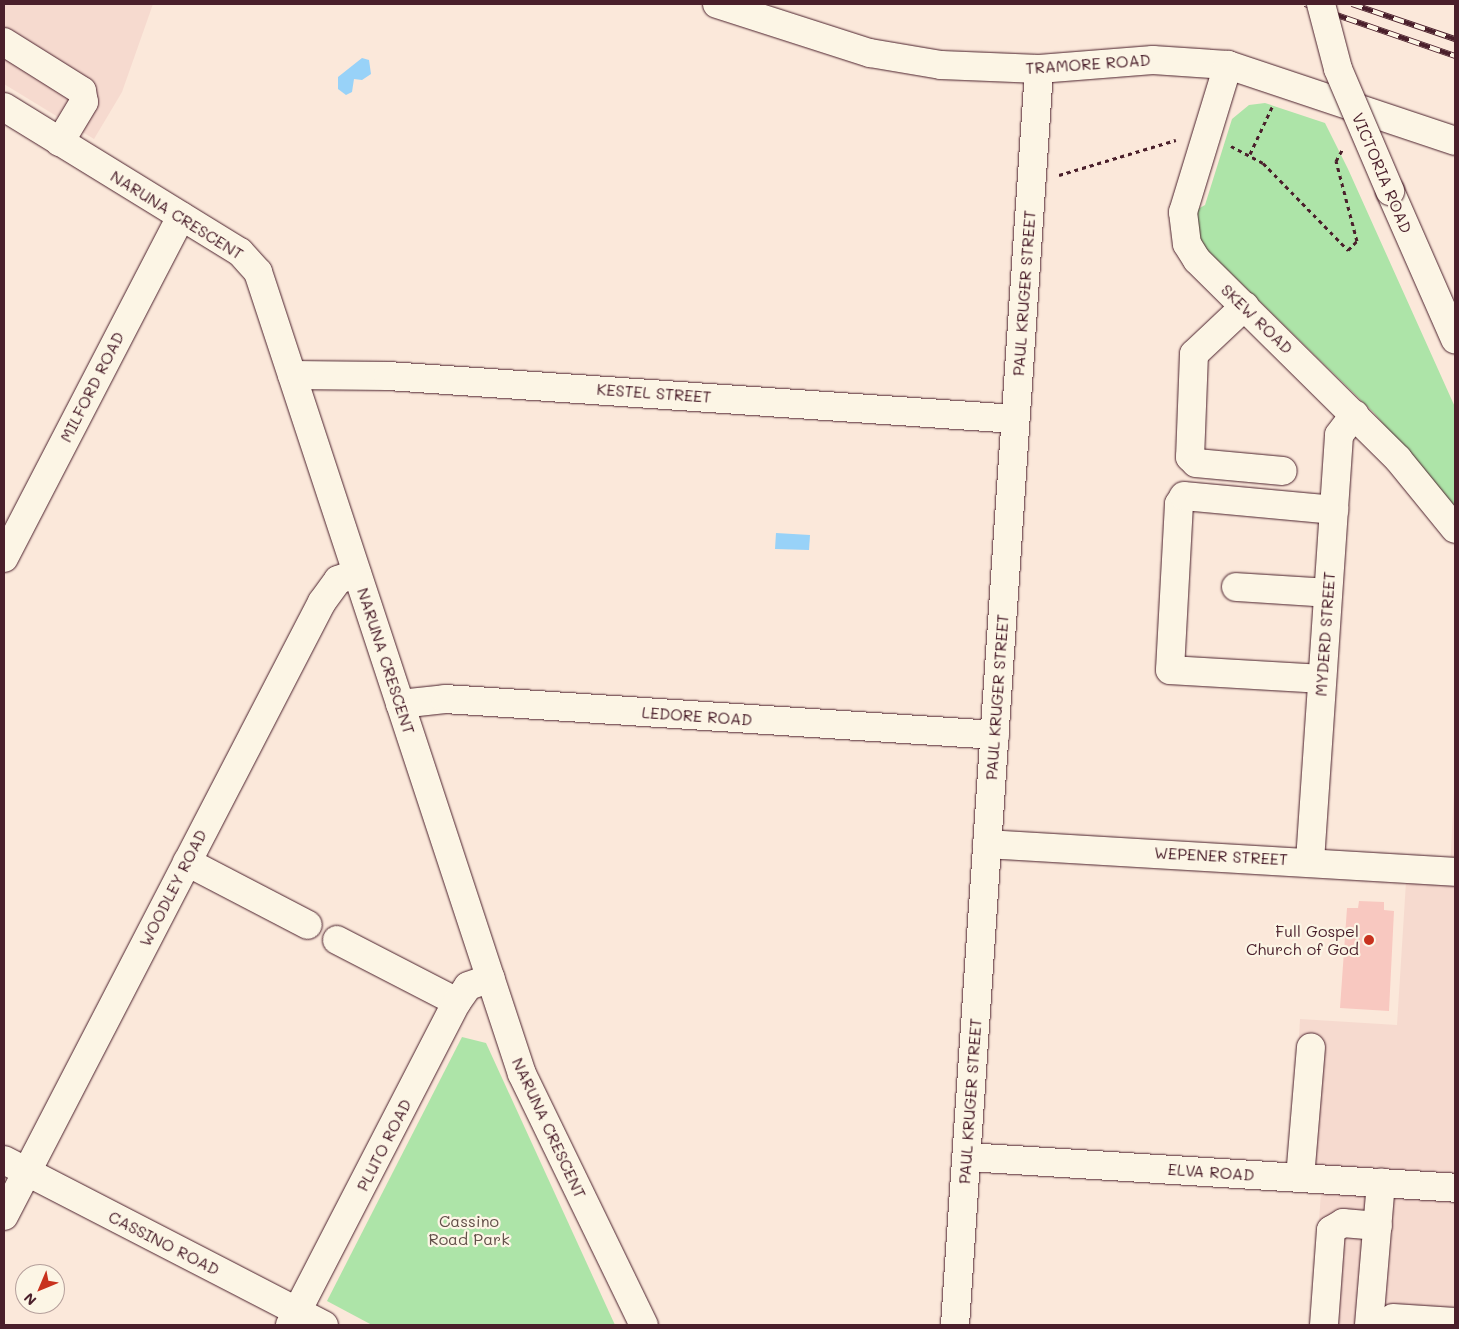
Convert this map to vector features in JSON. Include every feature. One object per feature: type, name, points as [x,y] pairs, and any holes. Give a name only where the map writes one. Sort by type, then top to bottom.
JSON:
[{"type":"street","name":"TRAMORE ROAD","points":[[717,4],[898,59],[990,69],[1039,69],[1153,60],[1228,65],[1455,141]]},
{"type":"street","name":"VICTORIA ROAD","points":[[1321,4],[1338,69],[1455,339]]},
{"type":"street","points":[[4,42],[82,91],[84,102],[60,142]]},
{"type":"street","name":"SKEW ROAD","points":[[1228,65],[1183,222],[1187,244],[1197,260],[1355,414],[1455,529]]},
{"type":"street","name":"PAUL KRUGER STREET","points":[[955,1325],[1039,69]]},
{"type":"street","name":"NARUNA CRESCENT","points":[[4,108],[180,216],[252,264],[292,375],[522,1074],[644,1325]]},
{"type":"street","name":"MILFORD ROAD","points":[[4,558],[180,216]]},
{"type":"street","points":[[1244,306],[1194,354],[1190,457],[1196,463],[1283,471]]},
{"type":"street","name":"KESTEL STREET","points":[[292,375],[388,376],[1016,419]]},
{"type":"street","name":"MYDERD STREET","points":[[1310,860],[1339,435],[1355,414]]},
{"type":"street","points":[[1322,679],[1170,670],[1179,504],[1184,496],[1334,510]]},
{"type":"street","name":"WOODLEY ROAD","points":[[4,1216],[15,1166],[187,862],[325,596],[338,580],[358,573]]},
{"type":"street","points":[[1236,587],[1328,593]]},
{"type":"street","name":"LEDORE ROAD","points":[[400,704],[445,699],[994,735]]},
{"type":"street","name":"WEPENER STREET","points":[[987,844],[1310,860],[1455,872]]},
{"type":"street","points":[[187,862],[308,925]]},
{"type":"street","points":[[336,940],[457,1002]]},
{"type":"street","name":"PLUTO ROAD","points":[[294,1318],[457,1002],[468,986],[491,978]]},
{"type":"street","points":[[1300,1178],[1310,1047]]},
{"type":"street","name":"ELVA ROAD","points":[[966,1157],[1455,1188]]},
{"type":"street","name":"CASSINO ROAD","points":[[15,1166],[294,1318],[324,1325]]},
{"type":"street","points":[[1381,1183],[1378,1226],[1381,1322],[1455,1322]]},
{"type":"street","points":[[1324,1325],[1330,1230],[1343,1223],[1378,1226]]},
{"type":"path","points":[[1250,154],[1274,103]]},
{"type":"path","points":[[1055,176],[1185,138]]},
{"type":"path","points":[[1222,143],[1250,154],[1348,250],[1357,241],[1336,161],[1344,148]]},
{"type":"shaded area","points":[[4,4],[153,4],[122,92],[94,139],[4,84]]},
{"type":"shaded area","points":[[1455,772],[1455,1325],[1312,1325],[1322,1177],[1291,1175],[1300,1019],[1397,1025],[1407,866],[1450,870]]},
{"type":"green space","points":[[1265,103],[1325,123],[1348,169],[1455,407],[1455,508],[1374,413],[1201,244],[1195,222],[1198,209],[1205,205],[1232,119],[1249,105]]},
{"type":"green space","name":"Cassino Road Park","points":[[462,1037],[486,1043],[615,1325],[372,1325],[327,1301]]},
{"type":"water","points":[[362,58],[369,60],[371,74],[362,80],[354,79],[352,92],[346,95],[338,89],[338,77]]},
{"type":"water","points":[[776,533],[810,535],[809,550],[775,549]]},
{"type":"building","name":"Full Gospel Church of God","points":[[1359,901],[1384,902],[1384,910],[1394,911],[1389,1011],[1340,1008],[1347,908],[1358,908]]},
{"type":"railway","points":[[1305,4],[1455,56]]},
{"type":"railway","points":[[1352,4],[1455,39]]},
{"type":"place","name":"Full Gospel Church of God","points":[[1369,940]]}]
